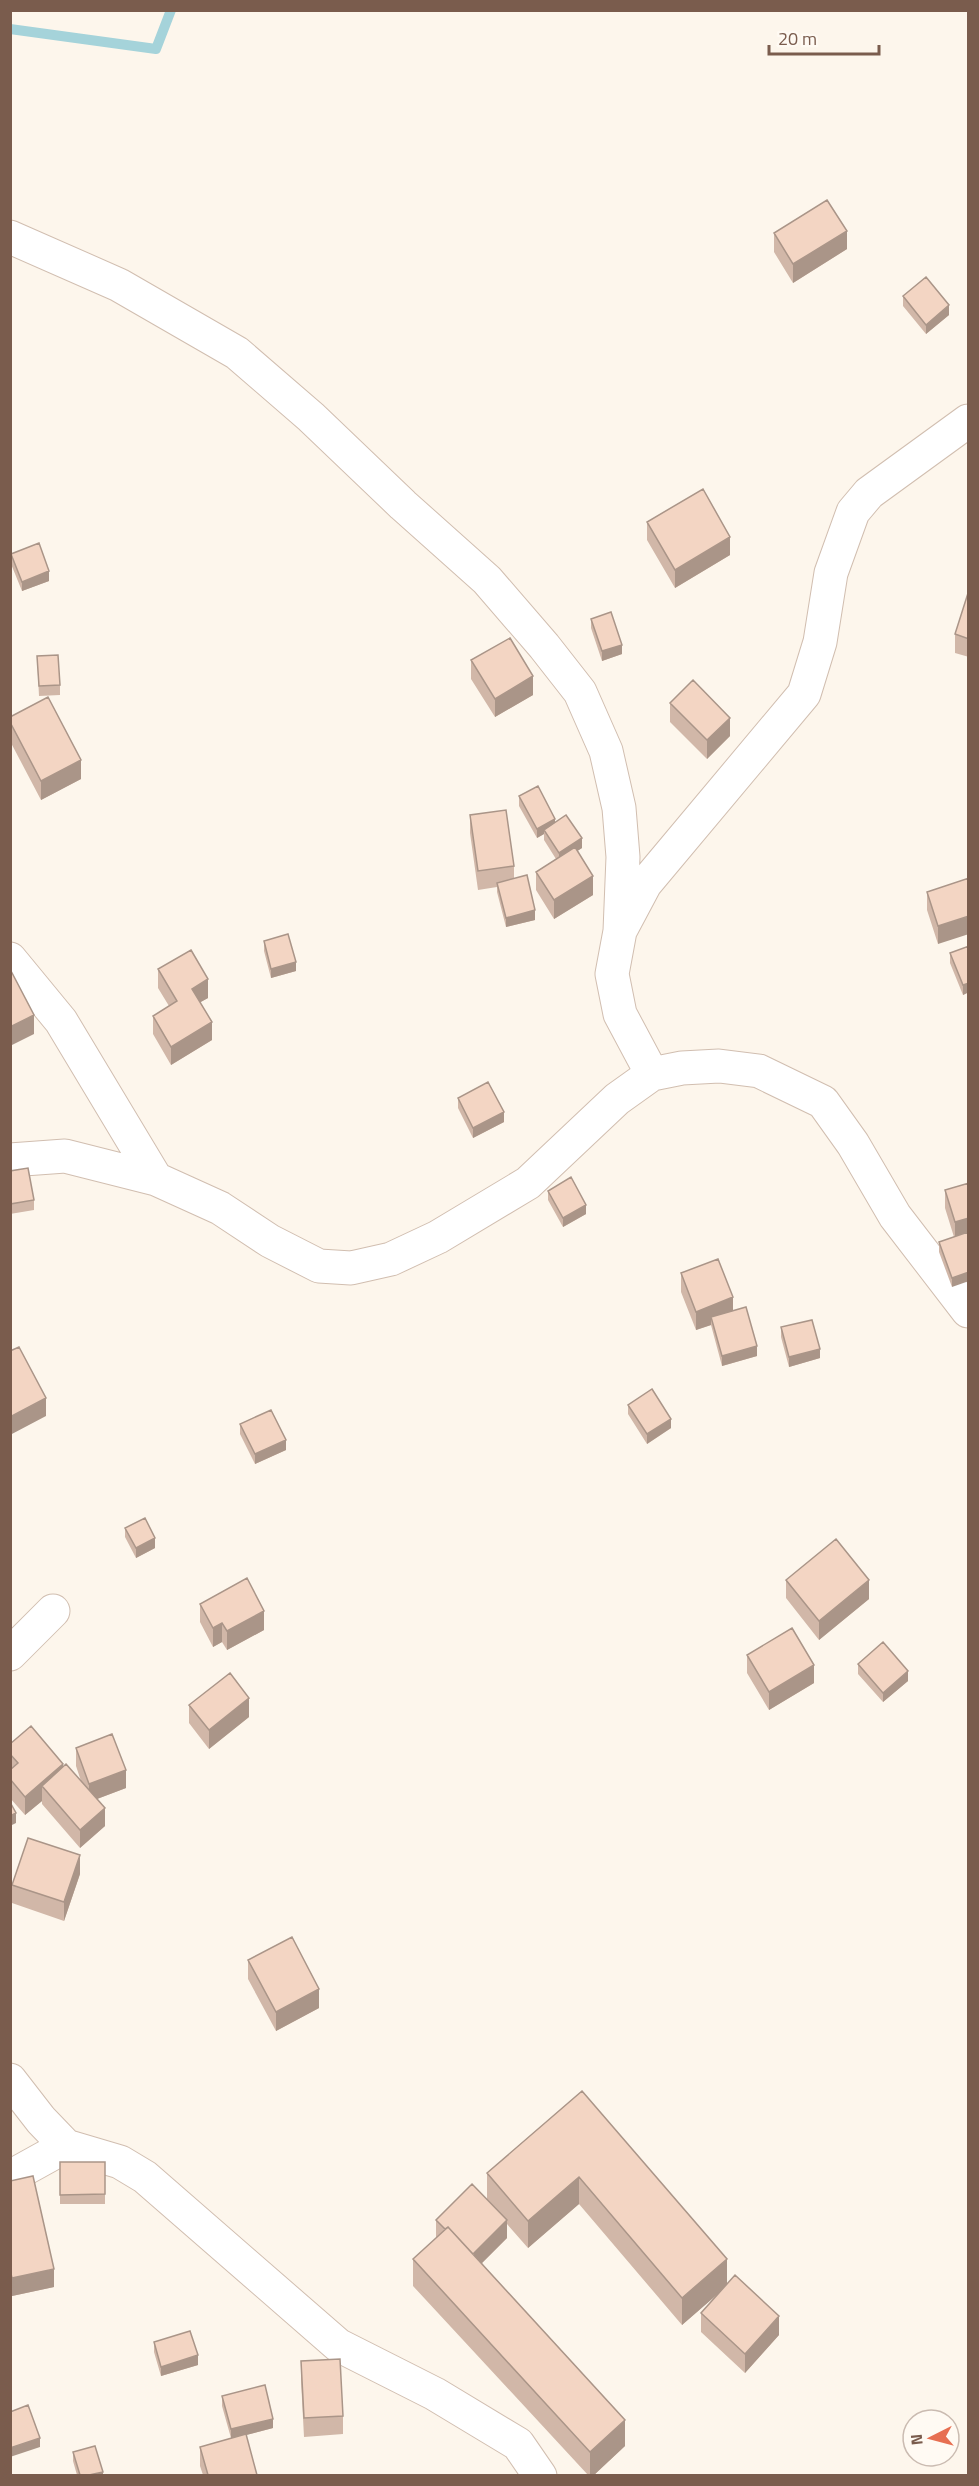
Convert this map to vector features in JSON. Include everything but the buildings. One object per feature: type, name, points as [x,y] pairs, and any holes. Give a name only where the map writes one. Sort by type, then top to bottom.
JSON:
[{"type":"street","points":[[10,237],[119,285],[237,353],[311,417],[495,588],[580,692],[606,751],[620,808],[623,857],[620,931],[612,974],[620,1014],[652,1074]]},
{"type":"street","points":[[620,931],[645,884],[804,694],[820,642],[831,573],[853,512],[869,493],[969,421]]},
{"type":"street","points":[[10,958],[61,1021],[156,1179]]},
{"type":"street","points":[[10,1160],[65,1156],[156,1179],[220,1208],[270,1241],[319,1266],[351,1268],[391,1259],[438,1237],[528,1183],[617,1099],[652,1074],[682,1068],[719,1066],[759,1071],[823,1102],[853,1144],[894,1216],[969,1311]]},
{"type":"street","points":[[10,1654],[53,1611]]},
{"type":"street","points":[[10,2080],[41,2120],[66,2146],[120,2162],[144,2177],[338,2345],[435,2394],[518,2444],[540,2475]]},
{"type":"street","points":[[10,2177],[66,2146]]},
{"type":"waterway","points":[[10,29],[156,49],[171,10]]}]
